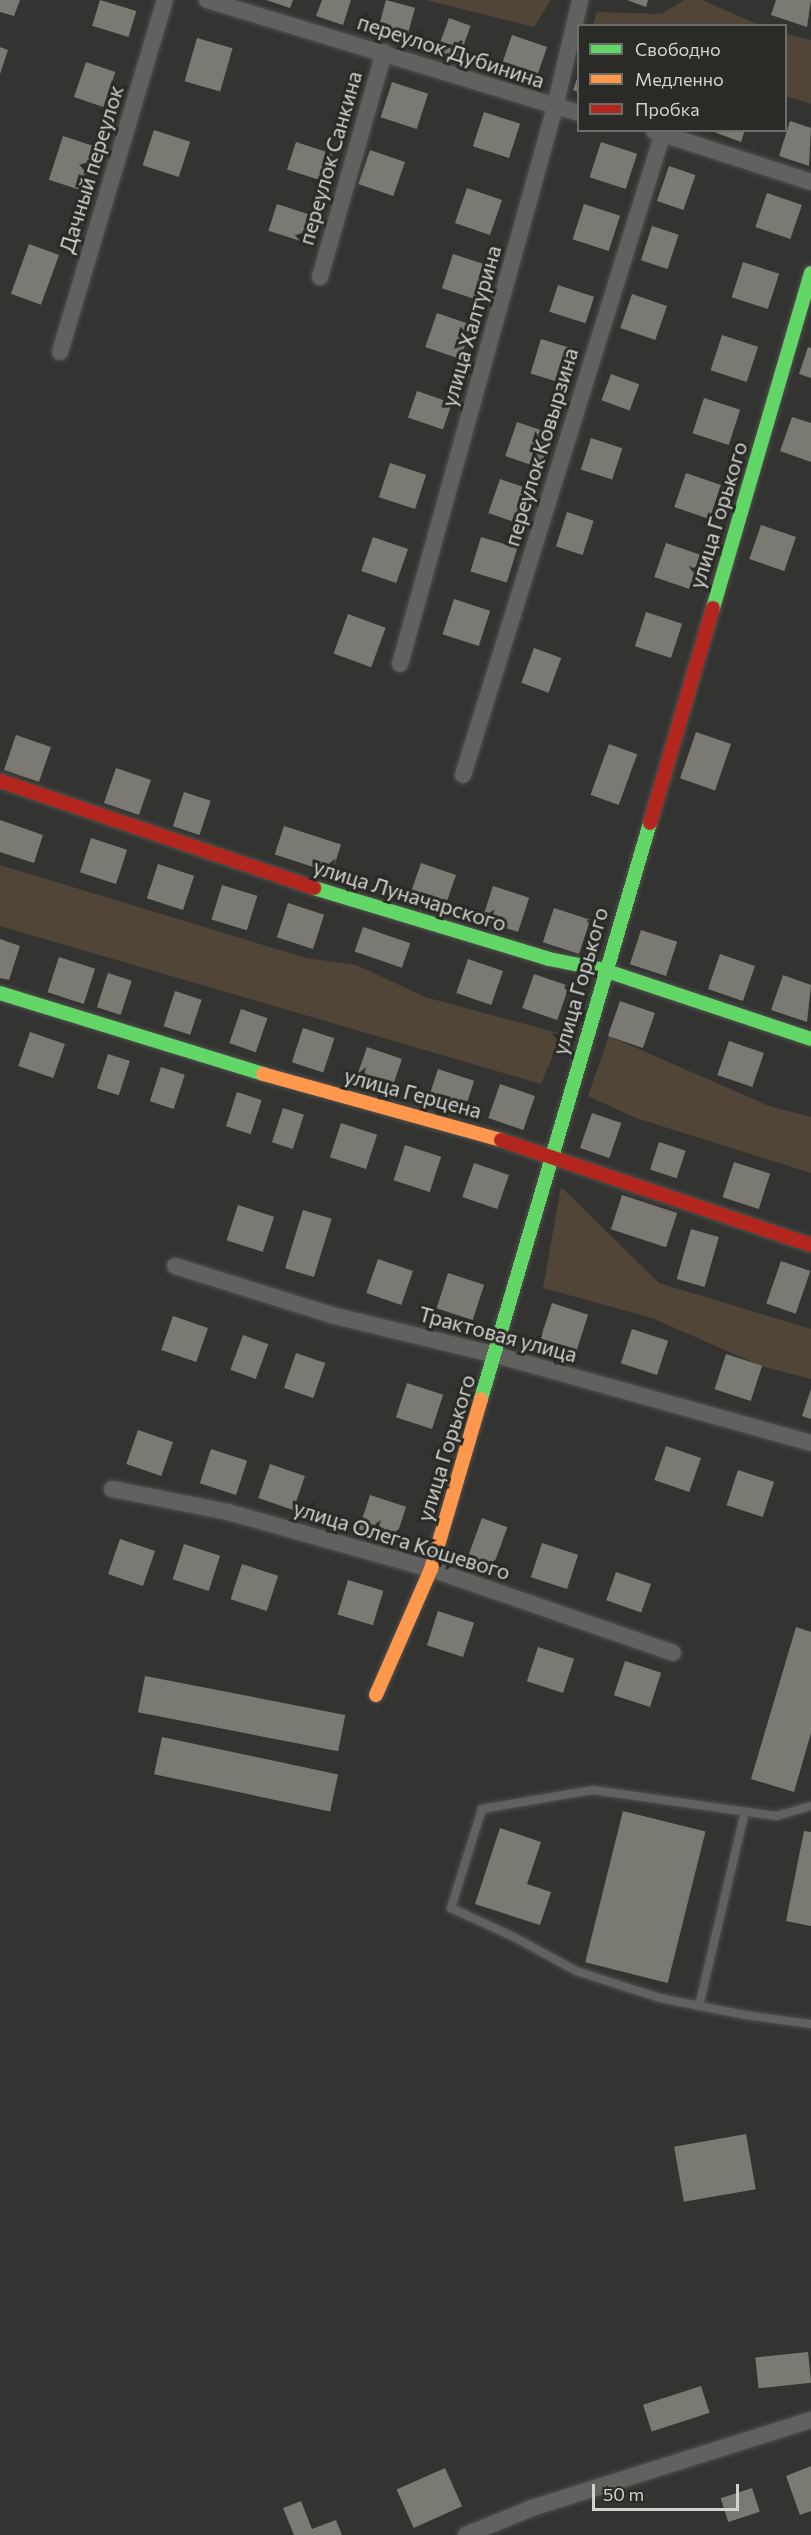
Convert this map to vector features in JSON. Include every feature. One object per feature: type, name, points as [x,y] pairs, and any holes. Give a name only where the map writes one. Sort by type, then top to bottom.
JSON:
[{"type":"street","name":"Дачный переулок","points":[[60,352],[165,0]]},
{"type":"street","name":"переулок Дубинина","points":[[207,0],[577,112]]},
{"type":"street","name":"улица Халтурина","points":[[400,664],[555,107],[580,0]]},
{"type":"street","name":"переулок Санкина","points":[[320,277],[384,52]]},
{"type":"street","points":[[658,132],[811,182]]},
{"type":"street","name":"переулок Ковырзина","points":[[463,775],[658,132]]},
{"type":"street","name":"улица Горького","points":[[376,1695],[431,1569],[496,1355],[604,970],[811,273]]},
{"type":"street","name":"улица Луначарского","points":[[0,781],[276,876],[549,959],[604,970],[811,1039]]},
{"type":"street","name":"улица Герцена","points":[[0,993],[263,1074],[551,1154],[696,1208],[811,1245]]},
{"type":"street","name":"Трактовая улица","points":[[175,1266],[331,1315],[496,1355],[811,1443]]},
{"type":"street","name":"улица Олега Кошевого","points":[[112,1489],[228,1512],[431,1569],[673,1653]]},
{"type":"street","points":[[466,2535],[532,2508],[811,2420]]},
{"type":"lane","points":[[811,1806],[776,1816],[593,1790],[482,1809],[450,1908],[514,1937],[576,1971],[699,2006],[811,2024]]},
{"type":"lane","points":[[699,2006],[745,1812]]},
{"type":"shaded area","points":[[426,0],[551,0],[534,27]]},
{"type":"shaded area","points":[[684,0],[702,0],[757,24],[593,24],[597,12],[661,14]]},
{"type":"shaded area","points":[[787,34],[811,40],[811,104],[787,96]]},
{"type":"shaded area","points":[[0,865],[306,958],[356,965],[425,997],[562,1034],[541,1084],[0,926]]},
{"type":"shaded area","points":[[609,1036],[769,1106],[811,1117],[811,1173],[636,1118],[588,1096]]},
{"type":"shaded area","points":[[561,1187],[659,1283],[811,1329],[811,1379],[761,1366],[652,1318],[543,1288]]},
{"type":"building","points":[[0,0],[20,0],[14,16],[0,12]]},
{"type":"building","points":[[100,0],[136,11],[128,37],[92,26]]},
{"type":"building","points":[[266,0],[293,0],[290,8]]},
{"type":"building","points":[[322,0],[351,0],[343,25],[316,16]]},
{"type":"building","points":[[386,0],[415,8],[406,42],[377,34]]},
{"type":"building","points":[[627,0],[648,0],[646,7]]},
{"type":"building","points":[[776,0],[811,0],[807,27],[771,15]]},
{"type":"building","points":[[449,18],[471,26],[458,60],[437,52]]},
{"type":"building","points":[[512,35],[547,47],[535,82],[500,70]]},
{"type":"building","points":[[197,38],[233,48],[220,91],[185,81]]},
{"type":"building","points":[[0,47],[8,50],[0,74]]},
{"type":"building","points":[[86,62],[115,72],[103,107],[74,97]]},
{"type":"building","points":[[577,79],[577,92],[573,90]]},
{"type":"building","points":[[392,82],[428,94],[417,129],[381,117]]},
{"type":"building","points":[[484,112],[520,124],[509,158],[473,146]]},
{"type":"building","points":[[790,121],[811,128],[809,166],[779,156]]},
{"type":"building","points":[[154,130],[190,142],[179,177],[143,165]]},
{"type":"building","points":[[714,132],[744,132],[741,142]]},
{"type":"building","points":[[63,136],[94,146],[80,190],[49,180]]},
{"type":"building","points":[[296,142],[332,154],[323,181],[287,170]]},
{"type":"building","points":[[601,142],[637,154],[626,189],[590,177]]},
{"type":"building","points":[[370,150],[405,162],[393,196],[358,184]]},
{"type":"building","points":[[669,166],[695,175],[683,210],[657,201]]},
{"type":"building","points":[[467,188],[502,200],[490,235],[455,223]]},
{"type":"building","points":[[767,193],[802,205],[790,239],[755,227]]},
{"type":"building","points":[[277,204],[313,216],[304,242],[268,231]]},
{"type":"building","points":[[584,204],[620,216],[609,251],[573,239]]},
{"type":"building","points":[[652,226],[679,235],[668,269],[641,260]]},
{"type":"building","points":[[29,244],[59,255],[41,305],[11,294]]},
{"type":"building","points":[[453,254],[489,266],[478,300],[442,288]]},
{"type":"building","points":[[743,262],[779,274],[768,309],[732,297]]},
{"type":"building","points":[[558,285],[594,297],[585,323],[549,312]]},
{"type":"building","points":[[632,294],[667,306],[655,340],[620,328]]},
{"type":"building","points":[[437,313],[472,325],[460,359],[425,347]]},
{"type":"building","points":[[722,335],[758,347],[747,382],[711,370]]},
{"type":"building","points":[[541,339],[576,350],[566,384],[530,373]]},
{"type":"building","points":[[808,347],[811,348],[811,378],[799,374]]},
{"type":"building","points":[[611,374],[639,384],[630,411],[601,400]]},
{"type":"building","points":[[417,391],[452,403],[443,430],[408,417]]},
{"type":"building","points":[[704,398],[740,410],[729,445],[693,433]]},
{"type":"building","points":[[792,417],[811,423],[811,462],[780,451]]},
{"type":"building","points":[[517,422],[552,434],[540,468],[505,456]]},
{"type":"building","points":[[591,438],[622,448],[612,480],[581,469]]},
{"type":"building","points":[[390,463],[426,475],[415,509],[379,497]]},
{"type":"building","points":[[686,473],[721,485],[709,519],[674,507]]},
{"type":"building","points":[[500,479],[535,491],[523,525],[488,513]]},
{"type":"building","points":[[567,512],[594,521],[583,555],[556,546]]},
{"type":"building","points":[[761,525],[796,537],[784,571],[749,559]]},
{"type":"building","points":[[373,537],[408,549],[396,583],[361,571]]},
{"type":"building","points":[[481,537],[517,548],[507,583],[470,571]]},
{"type":"building","points":[[666,543],[701,555],[689,589],[654,577]]},
{"type":"building","points":[[454,599],[490,611],[479,646],[443,634]]},
{"type":"building","points":[[646,612],[682,624],[671,658],[635,646]]},
{"type":"building","points":[[348,614],[386,628],[371,667],[334,653]]},
{"type":"building","points":[[534,648],[561,658],[549,693],[521,683]]},
{"type":"building","points":[[696,732],[731,744],[715,790],[680,778]]},
{"type":"building","points":[[16,735],[51,747],[39,782],[4,770]]},
{"type":"building","points":[[609,744],[637,754],[619,805],[591,795]]},
{"type":"building","points":[[116,768],[151,780],[139,815],[104,803]]},
{"type":"building","points":[[184,792],[211,801],[200,835],[173,826]]},
{"type":"building","points":[[0,820],[43,835],[34,863],[0,852]]},
{"type":"building","points":[[284,826],[341,845],[332,873],[275,855]]},
{"type":"building","points":[[91,838],[127,850],[116,884],[80,872]]},
{"type":"building","points":[[421,863],[456,875],[444,909],[409,897]]},
{"type":"building","points":[[158,864],[194,876],[183,910],[147,898]]},
{"type":"building","points":[[222,885],[257,896],[247,930],[211,919]]},
{"type":"building","points":[[493,886],[529,898],[518,932],[482,920]]},
{"type":"building","points":[[288,903],[324,915],[313,949],[277,937]]},
{"type":"building","points":[[554,908],[590,920],[579,954],[543,942]]},
{"type":"building","points":[[363,927],[410,943],[402,968],[355,952]]},
{"type":"building","points":[[641,930],[677,942],[666,976],[630,964]]},
{"type":"building","points":[[0,939],[20,946],[9,980],[0,978]]},
{"type":"building","points":[[720,954],[755,966],[743,1001],[708,989]]},
{"type":"building","points":[[59,957],[95,969],[84,1004],[48,992]]},
{"type":"building","points":[[468,959],[503,971],[491,1005],[456,993]]},
{"type":"building","points":[[108,973],[132,981],[121,1015],[97,1007]]},
{"type":"building","points":[[534,974],[569,986],[557,1020],[522,1008]]},
{"type":"building","points":[[783,975],[811,985],[807,1022],[771,1010]]},
{"type":"building","points":[[175,991],[202,1000],[190,1035],[164,1026]]},
{"type":"building","points":[[620,1001],[655,1013],[643,1048],[608,1036]]},
{"type":"building","points":[[241,1009],[267,1018],[256,1052],[229,1043]]},
{"type":"building","points":[[303,1028],[334,1038],[323,1072],[292,1062]]},
{"type":"building","points":[[30,1032],[65,1044],[53,1078],[18,1066]]},
{"type":"building","points":[[729,1041],[764,1053],[752,1087],[717,1075]]},
{"type":"building","points":[[367,1047],[402,1059],[390,1094],[355,1082]]},
{"type":"building","points":[[108,1054],[130,1061],[119,1095],[97,1088]]},
{"type":"building","points":[[161,1067],[185,1075],[174,1109],[150,1101]]},
{"type":"building","points":[[438,1069],[474,1081],[463,1116],[427,1104]]},
{"type":"building","points":[[500,1084],[535,1096],[523,1130],[488,1118]]},
{"type":"building","points":[[237,1092],[262,1100],[251,1134],[226,1126]]},
{"type":"building","points":[[283,1108],[304,1115],[293,1149],[272,1142]]},
{"type":"building","points":[[592,1113],[621,1123],[609,1158],[580,1148]]},
{"type":"building","points":[[341,1123],[377,1135],[366,1169],[330,1157]]},
{"type":"building","points":[[659,1142],[686,1151],[677,1178],[650,1170]]},
{"type":"building","points":[[405,1145],[441,1157],[430,1192],[394,1180]]},
{"type":"building","points":[[734,1162],[770,1174],[759,1209],[723,1197]]},
{"type":"building","points":[[474,1163],[509,1175],[497,1209],[462,1197]]},
{"type":"building","points":[[622,1195],[677,1213],[666,1247],[611,1229]]},
{"type":"building","points":[[238,1205],[274,1217],[263,1252],[227,1240]]},
{"type":"building","points":[[303,1210],[332,1219],[314,1277],[285,1268]]},
{"type":"building","points":[[691,1229],[719,1237],[705,1287],[677,1279]]},
{"type":"building","points":[[378,1259],[413,1271],[401,1305],[366,1293]]},
{"type":"building","points":[[781,1261],[810,1271],[796,1314],[766,1304]]},
{"type":"building","points":[[448,1273],[484,1285],[473,1320],[437,1308]]},
{"type":"building","points":[[552,1303],[588,1315],[577,1350],[541,1338]]},
{"type":"building","points":[[173,1316],[208,1328],[196,1362],[161,1350]]},
{"type":"building","points":[[632,1329],[668,1341],[657,1375],[621,1363]]},
{"type":"building","points":[[243,1335],[268,1344],[256,1379],[230,1370]]},
{"type":"building","points":[[296,1353],[325,1363],[313,1398],[284,1388]]},
{"type":"building","points":[[726,1354],[762,1366],[751,1401],[715,1389]]},
{"type":"building","points":[[407,1383],[443,1395],[432,1429],[396,1417]]},
{"type":"building","points":[[811,1389],[811,1419],[802,1416]]},
{"type":"building","points":[[138,1430],[173,1442],[161,1476],[126,1464]]},
{"type":"building","points":[[666,1446],[701,1458],[689,1492],[654,1480]]},
{"type":"building","points":[[211,1449],[247,1461],[236,1495],[200,1483]]},
{"type":"building","points":[[270,1464],[305,1476],[293,1510],[258,1498]]},
{"type":"building","points":[[738,1470],[774,1482],[763,1517],[727,1505]]},
{"type":"building","points":[[370,1495],[406,1507],[395,1541],[359,1529]]},
{"type":"building","points":[[482,1518],[507,1527],[491,1571],[466,1562]]},
{"type":"building","points":[[120,1539],[155,1551],[143,1586],[108,1574]]},
{"type":"building","points":[[542,1543],[578,1555],[567,1589],[531,1577]]},
{"type":"building","points":[[184,1544],[220,1556],[209,1591],[173,1579]]},
{"type":"building","points":[[242,1564],[278,1576],[267,1611],[231,1599]]},
{"type":"building","points":[[616,1572],[651,1584],[641,1612],[606,1600]]},
{"type":"building","points":[[348,1580],[383,1591],[373,1625],[337,1614]]},
{"type":"building","points":[[438,1611],[474,1623],[463,1657],[427,1645]]},
{"type":"building","points":[[796,1627],[811,1632],[811,1733],[794,1792],[751,1779]]},
{"type":"building","points":[[538,1647],[574,1659],[563,1693],[527,1681]]},
{"type":"building","points":[[625,1661],[661,1673],[650,1707],[614,1695]]},
{"type":"building","points":[[145,1676],[345,1715],[338,1751],[138,1712]]},
{"type":"building","points":[[162,1737],[338,1774],[330,1812],[154,1774]]},
{"type":"building","points":[[623,1811],[705,1832],[668,1983],[585,1962]]},
{"type":"building","points":[[500,1828],[541,1842],[527,1884],[551,1892],[540,1925],[475,1904]]},
{"type":"building","points":[[804,1831],[811,1832],[811,1926],[786,1921]]},
{"type":"building","points":[[746,2134],[756,2189],[684,2202],[674,2147]]},
{"type":"building","points":[[808,2352],[811,2383],[759,2388],[755,2358]]},
{"type":"building","points":[[701,2386],[710,2413],[652,2431],[643,2405]]},
{"type":"building","points":[[811,2466],[811,2511],[800,2515],[786,2476]]},
{"type":"building","points":[[445,2468],[462,2506],[414,2528],[397,2490]]},
{"type":"building","points":[[752,2488],[760,2512],[728,2522],[721,2498]]},
{"type":"building","points":[[301,2501],[312,2529],[336,2520],[342,2535],[294,2535],[283,2508]]},
{"type":"traffic: fast","points":[[713,608],[811,273]]},
{"type":"traffic: fast","points":[[481,1399],[650,823]]},
{"type":"traffic: fast","points":[[314,888],[549,959],[604,970],[811,1039]]},
{"type":"traffic: fast","points":[[0,993],[263,1074]]},
{"type":"traffic: slow","points":[[263,1074],[501,1140]]},
{"type":"traffic: slow","points":[[376,1695],[431,1569],[481,1399]]},
{"type":"traffic: jam","points":[[650,823],[713,608]]},
{"type":"traffic: jam","points":[[0,781],[314,888]]},
{"type":"traffic: jam","points":[[501,1140],[811,1245]]}]
